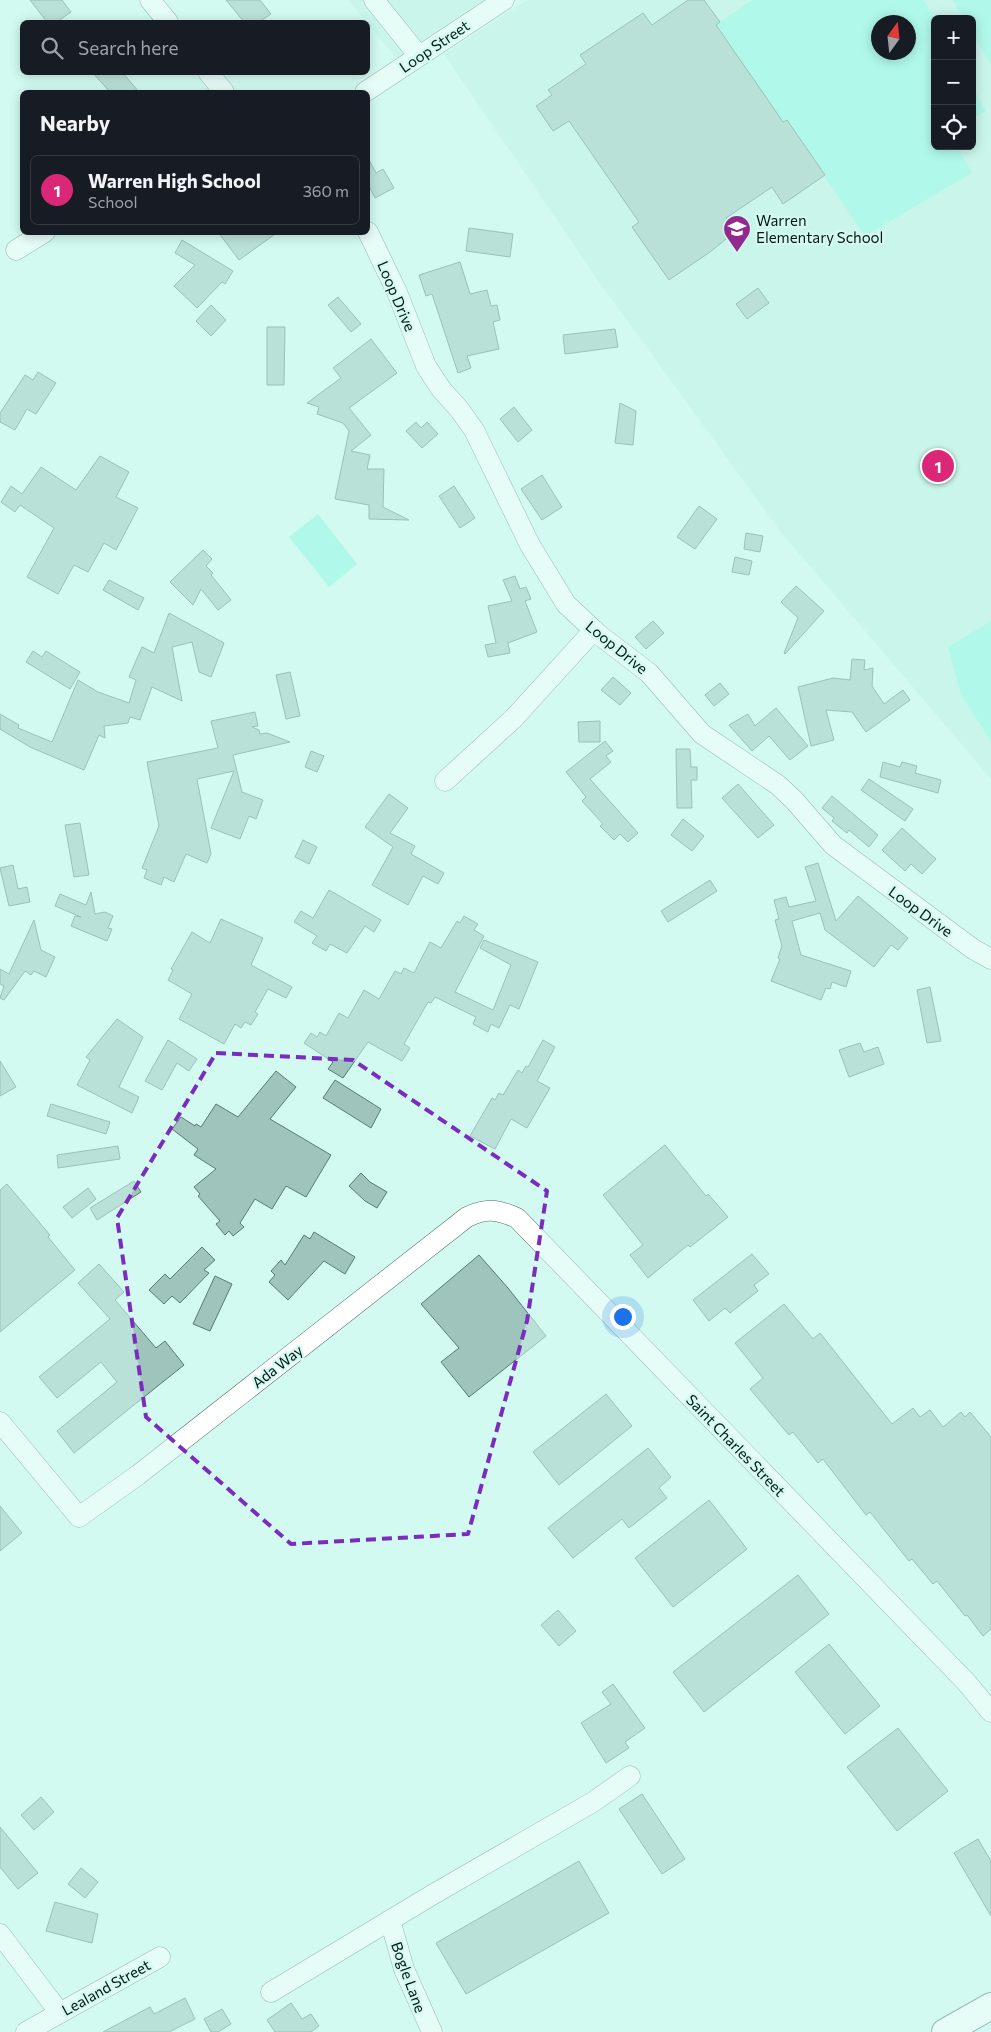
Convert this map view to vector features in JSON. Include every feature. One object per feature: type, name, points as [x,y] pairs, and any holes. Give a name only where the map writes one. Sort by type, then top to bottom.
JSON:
[{"type":"main road","points":[[945,2032],[991,2006]]},
{"type":"street","points":[[150,0],[166,20]]},
{"type":"street","points":[[374,0],[419,56]]},
{"type":"street","name":"Loop Street","points":[[368,90],[504,0]]},
{"type":"street","points":[[210,75],[222,90]]},
{"type":"street","points":[[16,250],[40,235]]},
{"type":"street","name":"Loop Drive","points":[[369,235],[394,286],[426,366],[441,389],[474,430],[530,545],[566,604],[594,630],[649,673],[702,734],[768,777],[783,790],[833,845],[973,949],[991,959]]},
{"type":"street","points":[[445,781],[526,706],[594,630]]},
{"type":"street","name":"Saint Charles Street","points":[[467,1217],[481,1211],[488,1211],[508,1214],[517,1218],[955,1671],[991,1712]]},
{"type":"street","name":"Ada Way","points":[[0,1422],[78,1517],[138,1475],[467,1217]]},
{"type":"street","points":[[270,1992],[593,1802],[630,1776]]},
{"type":"street","name":"Bogle Lane","points":[[390,1920],[404,1969],[432,2032]]},
{"type":"street","points":[[0,1934],[60,2012]]},
{"type":"street","name":"Lealand Street","points":[[26,2032],[160,1957]]},
{"type":"highlighted area","points":[[216,1053],[353,1060],[547,1191],[527,1321],[468,1534],[291,1544],[146,1417],[117,1218]]},
{"type":"shaded area","points":[[348,0],[504,0],[404,67],[370,26],[370,20],[365,20]]},
{"type":"shaded area","name":"Warren Elementary School","points":[[527,0],[991,0],[991,779],[780,531],[597,279],[444,54]]},
{"type":"green space","points":[[752,0],[924,0],[933,15],[931,15],[931,150],[959,150],[972,173],[865,236],[787,121],[783,122],[716,25]]},
{"type":"green space","points":[[953,0],[991,0],[991,65],[976,40],[976,15],[962,15]]},
{"type":"green space","points":[[976,93],[986,111],[976,116]]},
{"type":"green space","points":[[318,514],[357,564],[329,587],[289,537]]},
{"type":"green space","points":[[991,621],[991,741],[961,695],[948,647]]},
{"type":"building","points":[[30,0],[62,0],[71,12],[60,20],[45,20]]},
{"type":"building","points":[[226,0],[260,0],[271,14],[262,20],[242,20]]},
{"type":"building","name":"Warren Elementary School","points":[[688,0],[704,0],[720,22],[716,25],[783,122],[787,120],[825,175],[783,204],[772,187],[726,218],[736,231],[710,252],[669,280],[632,227],[639,222],[569,121],[553,131],[536,106],[552,95],[548,90],[586,64],[580,55],[643,13],[652,25]]},
{"type":"building","points":[[95,75],[125,75],[137,90],[108,90]]},
{"type":"building","points":[[370,162],[376,173],[383,169],[394,188],[375,198],[370,188]]},
{"type":"building","points":[[469,228],[513,234],[510,257],[466,251]]},
{"type":"building","points":[[220,235],[274,235],[239,260]]},
{"type":"building","points":[[182,240],[233,271],[225,284],[222,282],[197,308],[174,286],[195,265],[175,253]]},
{"type":"building","points":[[460,262],[470,294],[487,290],[491,306],[497,305],[500,320],[493,322],[499,349],[467,356],[471,368],[458,373],[432,294],[426,296],[419,275]]},
{"type":"building","points":[[758,288],[769,303],[747,319],[736,304]]},
{"type":"building","points":[[338,297],[361,324],[351,332],[328,305]]},
{"type":"building","points":[[211,305],[226,320],[211,336],[196,321]]},
{"type":"building","points":[[267,327],[285,327],[284,385],[267,385]]},
{"type":"building","points":[[615,329],[618,347],[565,354],[563,335]]},
{"type":"building","points":[[371,339],[397,373],[349,408],[371,435],[351,451],[370,455],[367,469],[384,469],[383,507],[409,520],[369,519],[369,505],[335,499],[349,431],[343,423],[317,414],[319,407],[307,403],[341,378],[333,368]]},
{"type":"building","points":[[38,372],[56,383],[36,414],[27,409],[15,430],[0,422],[0,413],[25,375],[33,380]]},
{"type":"building","points":[[620,403],[636,411],[633,445],[615,443]]},
{"type":"building","points":[[514,407],[532,430],[518,442],[500,419]]},
{"type":"building","points":[[416,422],[421,428],[427,422],[438,434],[422,448],[406,431]]},
{"type":"building","points":[[100,456],[129,472],[116,497],[138,508],[116,550],[104,543],[88,572],[74,565],[58,594],[27,577],[54,528],[20,505],[15,512],[1,502],[11,486],[22,494],[41,467],[76,490]]},
{"type":"building","points":[[542,475],[562,507],[542,520],[521,489]]},
{"type":"building","points":[[454,486],[475,518],[460,528],[439,496]]},
{"type":"building","points":[[699,506],[717,519],[695,549],[677,537]]},
{"type":"building","points":[[746,533],[763,536],[760,552],[744,549]]},
{"type":"building","points":[[203,550],[212,559],[206,566],[213,573],[211,575],[231,600],[218,610],[201,589],[193,605],[170,582]]},
{"type":"building","points":[[735,557],[752,561],[749,575],[732,572]]},
{"type":"building","points":[[515,576],[520,589],[526,587],[531,599],[525,601],[537,632],[508,643],[510,653],[488,657],[485,645],[496,643],[488,606],[512,601],[503,580]]},
{"type":"building","points":[[109,580],[144,598],[138,610],[103,590]]},
{"type":"building","points":[[796,586],[824,611],[785,654],[798,618],[781,602]]},
{"type":"building","points":[[169,613],[224,643],[211,677],[199,672],[192,642],[172,647],[182,701],[152,687],[140,720],[130,717],[128,723],[104,726],[105,738],[99,735],[84,770],[30,747],[0,729],[0,714],[19,725],[18,728],[52,742],[78,680],[98,692],[129,703],[136,680],[129,677],[142,647],[154,653]]},
{"type":"building","points":[[653,621],[664,633],[646,649],[635,637]]},
{"type":"building","points":[[33,651],[42,657],[46,651],[80,672],[70,689],[26,662]]},
{"type":"building","points":[[852,659],[865,660],[864,670],[873,668],[872,686],[884,704],[903,690],[910,700],[866,732],[852,712],[826,710],[834,740],[811,746],[798,687],[833,678],[850,680]]},
{"type":"building","points":[[290,672],[300,716],[286,719],[276,675]]},
{"type":"building","points":[[613,677],[631,693],[620,705],[601,690]]},
{"type":"building","points":[[720,683],[729,694],[714,706],[705,695]]},
{"type":"building","points":[[776,708],[808,746],[790,760],[769,736],[752,751],[729,725],[748,714],[755,726]]},
{"type":"building","points":[[255,712],[258,726],[252,727],[259,730],[260,734],[267,733],[290,742],[233,755],[242,792],[263,800],[256,819],[249,816],[240,839],[211,828],[234,771],[197,779],[211,854],[207,863],[186,854],[174,882],[164,877],[161,885],[144,878],[147,870],[142,868],[159,826],[147,762],[218,748],[211,721]]},
{"type":"building","points":[[600,721],[600,742],[579,742],[578,722]]},
{"type":"building","points":[[605,741],[613,751],[606,756],[611,762],[590,779],[638,833],[628,842],[620,834],[614,840],[600,826],[603,824],[582,801],[586,797],[566,772]]},
{"type":"building","points":[[676,749],[690,749],[691,767],[697,767],[697,780],[691,780],[692,808],[677,808]]},
{"type":"building","points":[[311,751],[324,756],[317,772],[305,767]]},
{"type":"building","points":[[883,762],[900,767],[902,762],[917,766],[915,773],[941,780],[938,793],[880,777]]},
{"type":"building","points":[[869,779],[913,809],[905,821],[861,790]]},
{"type":"building","points":[[738,784],[774,825],[758,838],[722,798]]},
{"type":"building","points":[[389,794],[408,808],[390,833],[415,846],[411,854],[444,873],[438,884],[423,876],[408,905],[372,885],[393,847],[365,827]]},
{"type":"building","points":[[832,796],[878,835],[869,847],[849,830],[847,833],[832,821],[834,818],[822,808]]},
{"type":"building","points":[[683,819],[704,836],[692,851],[671,835]]},
{"type":"building","points":[[80,823],[89,875],[74,877],[65,825]]},
{"type":"building","points":[[902,828],[936,859],[922,874],[911,864],[905,871],[882,850]]},
{"type":"building","points":[[303,840],[317,847],[309,864],[295,857]]},
{"type":"building","points":[[818,863],[836,921],[858,896],[908,938],[898,950],[891,945],[874,967],[825,930],[820,913],[792,921],[801,955],[851,971],[846,987],[832,982],[830,989],[826,988],[821,1000],[771,981],[780,959],[778,958],[782,946],[775,920],[779,919],[774,900],[786,897],[789,907],[816,901],[805,867]]},
{"type":"building","points":[[13,865],[18,889],[27,887],[30,902],[9,906],[0,868]]},
{"type":"building","points":[[710,880],[717,891],[668,922],[661,911]]},
{"type":"building","points":[[329,890],[381,920],[374,932],[365,926],[347,953],[330,944],[326,951],[312,943],[317,936],[294,922],[301,911],[313,918]]},
{"type":"building","points":[[91,892],[95,914],[105,912],[113,916],[108,928],[112,929],[107,941],[71,926],[75,916],[81,917],[55,906],[60,894],[86,905]]},
{"type":"building","points":[[464,916],[478,924],[474,930],[484,936],[455,992],[493,1010],[511,965],[480,948],[484,940],[538,962],[519,1009],[510,1005],[499,1028],[491,1024],[488,1032],[473,1024],[476,1017],[435,997],[431,1003],[428,1002],[404,1044],[410,1048],[402,1061],[368,1042],[343,1078],[328,1069],[333,1062],[304,1043],[311,1033],[317,1037],[320,1032],[326,1036],[339,1013],[348,1018],[364,990],[379,999],[395,971],[401,974],[404,968],[414,973],[430,942],[441,948],[457,921],[460,923]]},
{"type":"building","points":[[221,919],[263,938],[251,965],[292,987],[286,998],[268,989],[255,1012],[258,1014],[251,1025],[245,1022],[241,1028],[235,1024],[224,1044],[179,1019],[192,994],[168,980],[173,970],[171,969],[192,932],[210,943]]},
{"type":"building","points":[[34,920],[41,950],[55,957],[46,977],[34,971],[31,975],[25,971],[4,1000],[0,998],[4,986],[0,984],[0,969],[9,974]]},
{"type":"building","points":[[930,987],[941,1041],[927,1043],[917,990]]},
{"type":"building","points":[[117,1019],[143,1037],[119,1087],[139,1097],[132,1113],[77,1085],[90,1060],[86,1057]]},
{"type":"building","points":[[168,1040],[197,1059],[189,1071],[177,1063],[162,1090],[145,1081]]},
{"type":"building","points":[[543,1040],[555,1047],[537,1081],[550,1088],[527,1128],[511,1119],[495,1149],[470,1136],[492,1098],[495,1100],[499,1093],[503,1095],[518,1070],[522,1073],[526,1066],[528,1067]]},
{"type":"building","points":[[860,1043],[864,1052],[878,1047],[884,1064],[849,1077],[839,1050]]},
{"type":"building","points":[[0,1061],[16,1087],[0,1096]]},
{"type":"building","points":[[276,1071],[296,1087],[270,1119],[331,1155],[306,1197],[286,1186],[272,1209],[255,1199],[240,1223],[244,1227],[233,1236],[229,1231],[225,1235],[216,1224],[220,1221],[198,1196],[200,1194],[194,1187],[216,1169],[194,1155],[198,1149],[172,1129],[181,1117],[195,1126],[196,1124],[201,1127],[216,1104],[238,1117]]},
{"type":"building","points":[[335,1080],[381,1109],[371,1128],[323,1098]]},
{"type":"building","points":[[51,1104],[110,1122],[106,1134],[47,1116]]},
{"type":"building","points":[[665,1145],[706,1196],[708,1194],[728,1217],[690,1247],[688,1245],[648,1278],[630,1255],[643,1245],[603,1195]]},
{"type":"building","points":[[118,1146],[120,1159],[58,1168],[57,1155]]},
{"type":"building","points":[[361,1173],[370,1182],[387,1192],[377,1208],[365,1201],[349,1186]]},
{"type":"building","points":[[134,1181],[141,1192],[97,1220],[90,1208]]},
{"type":"building","points":[[7,1184],[50,1235],[48,1237],[75,1270],[0,1332],[0,1190]]},
{"type":"building","points":[[88,1188],[96,1199],[72,1218],[63,1207]]},
{"type":"building","points":[[314,1232],[355,1257],[345,1274],[324,1261],[288,1300],[269,1282],[275,1275],[271,1271],[281,1260],[285,1265],[304,1235],[310,1239]]},
{"type":"building","points":[[202,1247],[215,1260],[204,1270],[209,1273],[180,1303],[172,1296],[164,1304],[149,1290],[165,1274],[170,1279]]},
{"type":"building","points":[[752,1254],[769,1274],[754,1285],[758,1291],[730,1313],[725,1308],[709,1321],[693,1300]]},
{"type":"building","points":[[479,1255],[546,1336],[469,1397],[441,1362],[459,1348],[421,1304]]},
{"type":"building","points":[[99,1264],[124,1292],[115,1300],[156,1348],[165,1341],[184,1365],[74,1453],[57,1431],[117,1382],[101,1362],[57,1398],[39,1377],[110,1319],[78,1283]]},
{"type":"building","points":[[215,1276],[232,1284],[210,1331],[193,1324]]},
{"type":"building","points":[[784,1304],[813,1339],[820,1333],[892,1424],[913,1408],[920,1417],[930,1410],[943,1427],[961,1412],[965,1417],[970,1412],[991,1437],[991,1629],[983,1636],[937,1581],[933,1584],[912,1559],[909,1561],[870,1512],[866,1515],[823,1459],[818,1463],[793,1432],[789,1435],[750,1389],[763,1378],[735,1343]]},
{"type":"building","points":[[606,1394],[632,1426],[559,1485],[533,1452]]},
{"type":"building","points":[[648,1448],[671,1477],[659,1488],[667,1498],[629,1528],[622,1519],[573,1558],[548,1528]]},
{"type":"building","points":[[709,1500],[747,1549],[673,1607],[635,1558]]},
{"type":"building","points":[[0,1506],[22,1533],[0,1551]]},
{"type":"building","points":[[798,1575],[829,1614],[704,1712],[673,1672]]},
{"type":"building","points":[[558,1610],[576,1631],[559,1646],[541,1625]]},
{"type":"building","points":[[829,1644],[880,1706],[845,1734],[795,1672]]},
{"type":"building","points":[[613,1684],[645,1728],[625,1742],[629,1748],[606,1763],[581,1723],[611,1704],[602,1692]]},
{"type":"building","points":[[898,1728],[948,1791],[897,1831],[847,1767]]},
{"type":"building","points":[[642,1794],[685,1859],[662,1874],[619,1809]]},
{"type":"building","points":[[41,1797],[54,1812],[34,1830],[21,1815]]},
{"type":"building","points":[[0,1827],[38,1873],[18,1889],[0,1867]]},
{"type":"building","points":[[978,1839],[991,1861],[991,1916],[954,1853]]},
{"type":"building","points":[[579,1861],[609,1913],[466,1994],[436,1943]]},
{"type":"building","points":[[81,1868],[98,1882],[85,1898],[68,1884]]},
{"type":"building","points":[[55,1902],[98,1914],[92,1943],[46,1931]]},
{"type":"building","points":[[185,1998],[195,2019],[169,2032],[103,2032],[150,2007],[154,2014]]},
{"type":"building","points":[[291,2003],[302,2019],[311,2014],[319,2026],[311,2032],[275,2032],[267,2020]]},
{"type":"building","points":[[222,2009],[231,2024],[218,2032],[211,2032],[204,2019]]},
{"type":"place","name":"Warren Elementary School","points":[[737,253]]},
{"type":"place","name":"Warren High School","points":[[938,466]]}]
